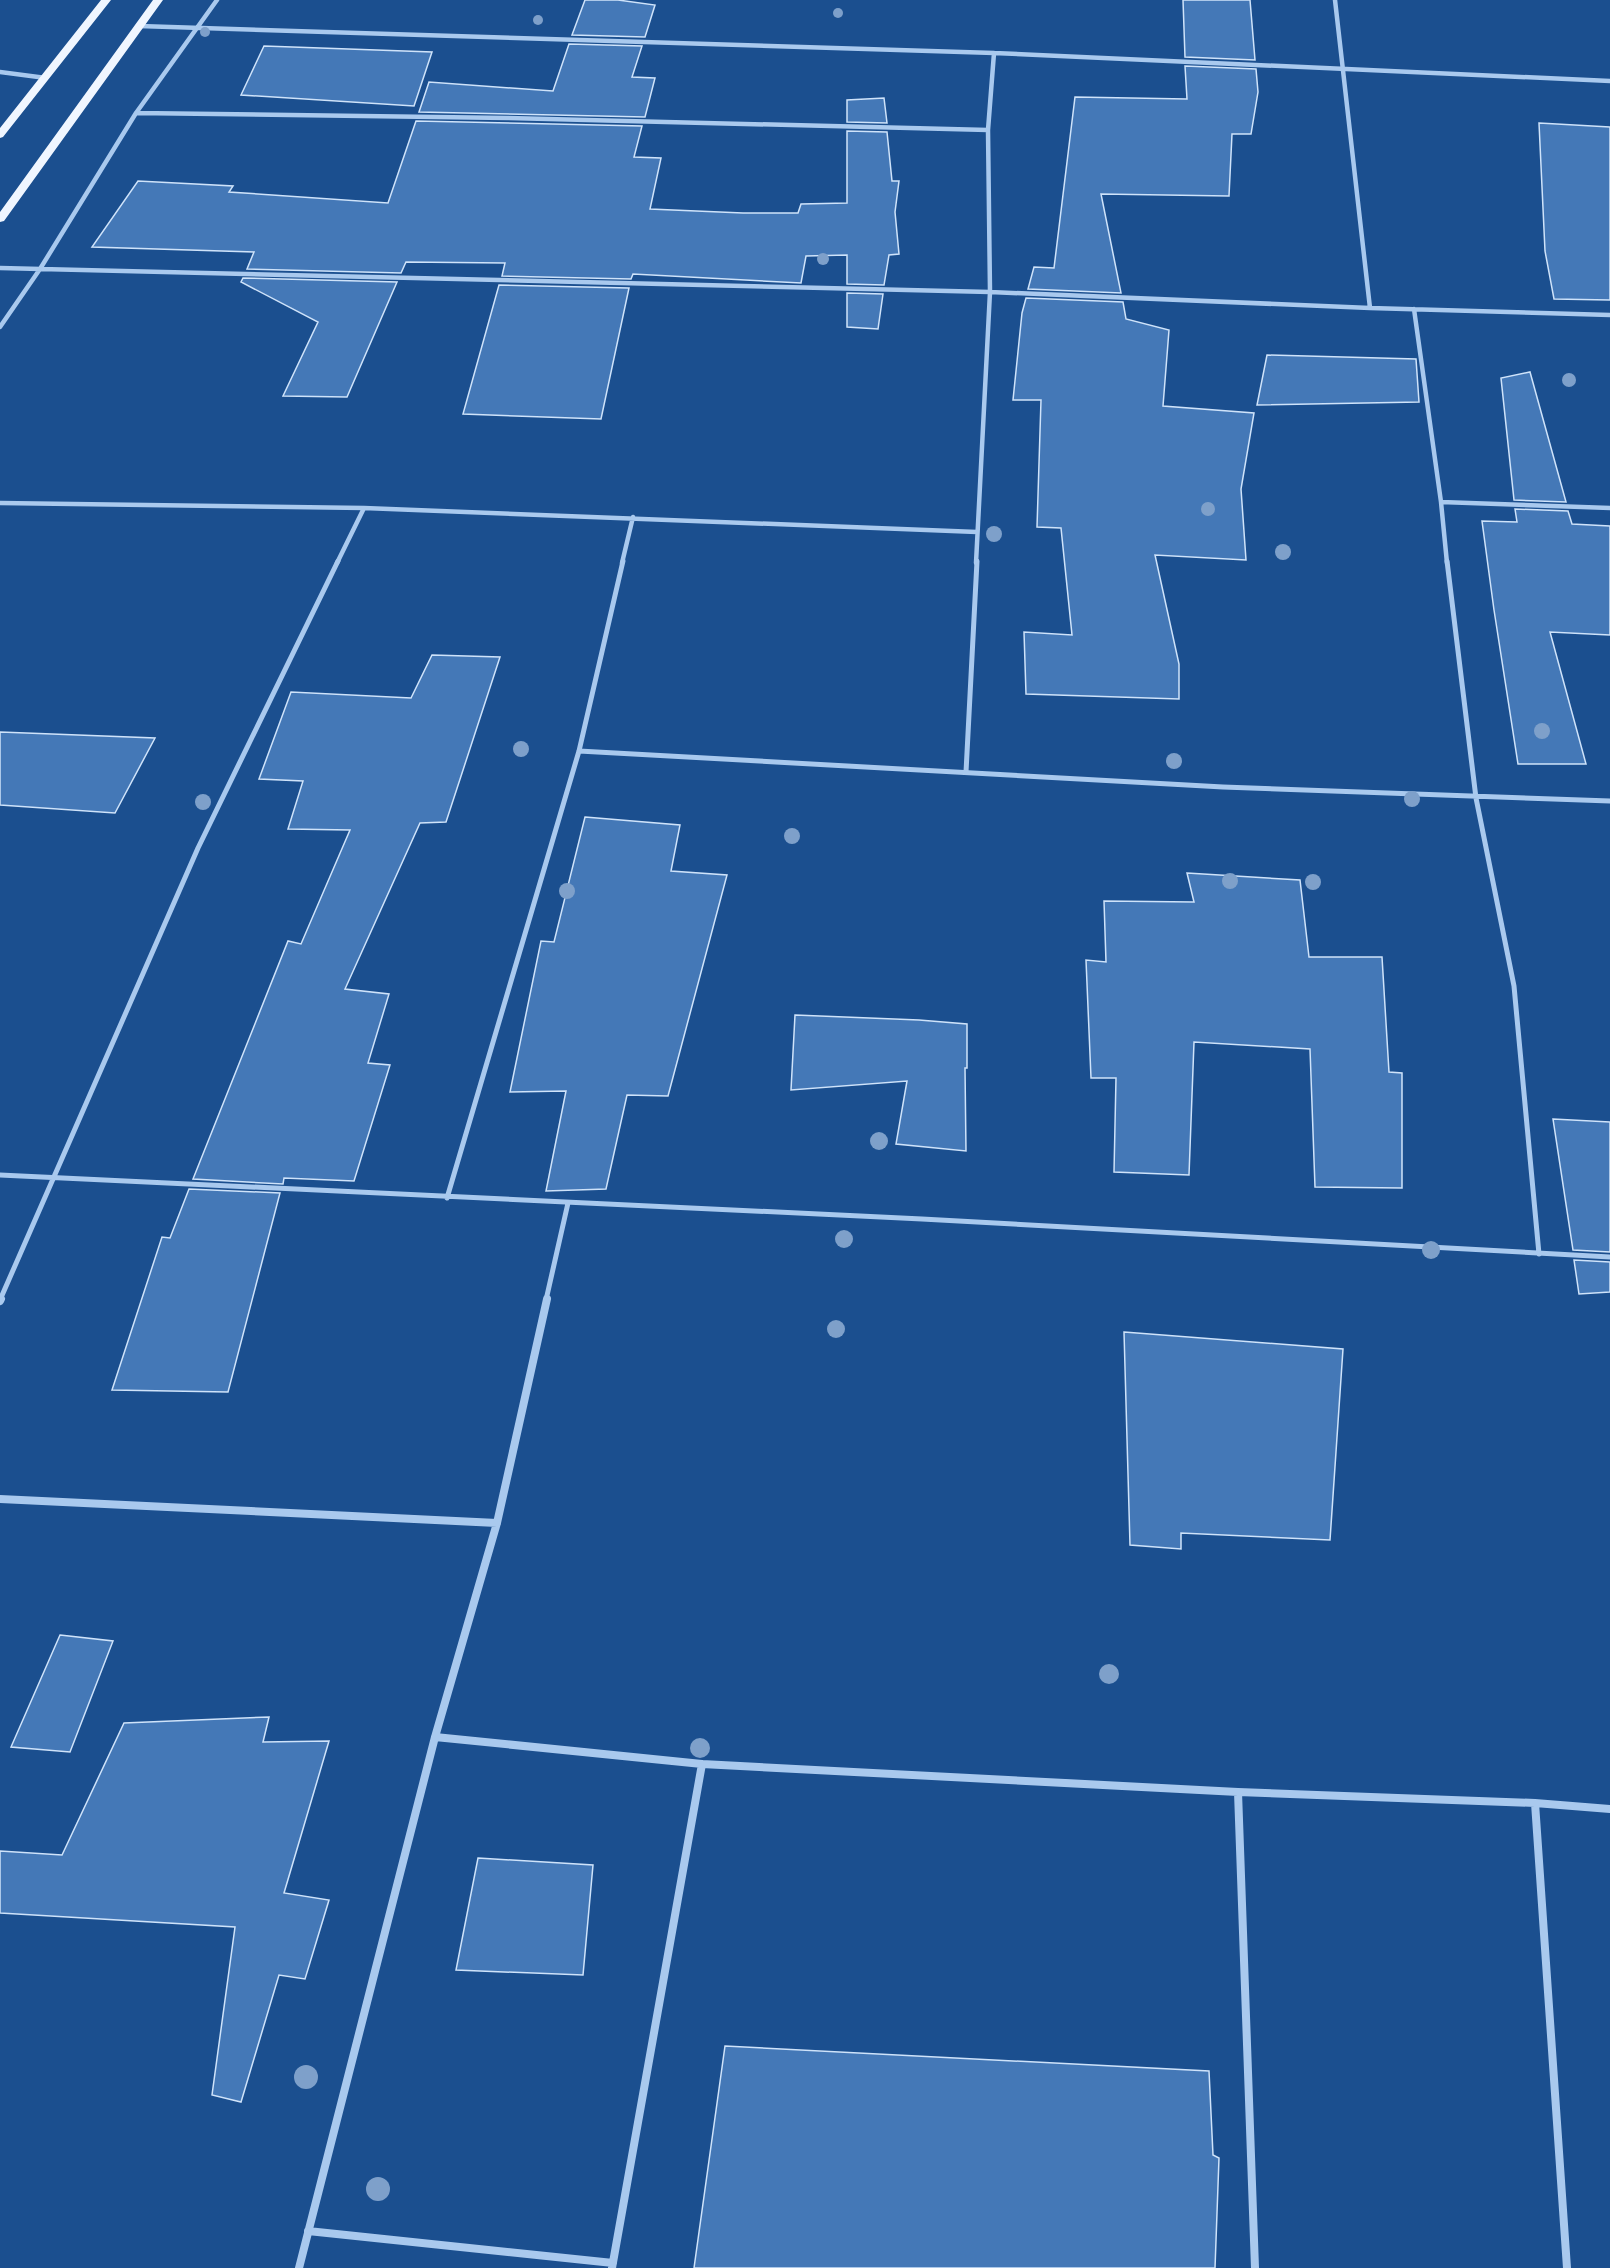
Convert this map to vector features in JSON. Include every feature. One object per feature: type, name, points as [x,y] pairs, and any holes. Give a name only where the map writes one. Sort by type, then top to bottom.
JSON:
[{"type":"main road","points":[[0,135],[106,0]]},
{"type":"main road","points":[[0,219],[158,0]]},
{"type":"street","points":[[0,327],[40,270],[136,113],[217,0]]},
{"type":"street","points":[[1335,0],[1370,308]]},
{"type":"street","points":[[140,26],[994,54],[1610,81]]},
{"type":"street","points":[[966,772],[990,292],[988,130],[994,54]]},
{"type":"street","points":[[0,72],[46,78]]},
{"type":"street","points":[[136,113],[507,118],[988,130]]},
{"type":"street","points":[[0,268],[990,292],[1370,308],[1610,315]]},
{"type":"street","points":[[1414,309],[1441,501],[1452,618],[1476,798],[1514,986],[1539,1254]]},
{"type":"street","points":[[1441,501],[1610,508]]},
{"type":"street","points":[[0,503],[364,508],[977,532]]},
{"type":"street","points":[[0,1300],[198,848],[364,508]]},
{"type":"street","points":[[447,1198],[579,751],[633,517]]},
{"type":"street","points":[[579,751],[1162,785],[1610,801]]},
{"type":"street","points":[[0,1175],[933,1220],[1610,1257]]},
{"type":"street","points":[[299,2268],[435,1737],[497,1523],[568,1203]]},
{"type":"street","points":[[0,1499],[497,1523]]},
{"type":"street","points":[[435,1737],[702,1764],[1238,1792],[1535,1803],[1610,1809]]},
{"type":"street","points":[[308,2231],[612,2265],[702,1764]]},
{"type":"street","points":[[1238,1792],[1255,2268]]},
{"type":"street","points":[[1535,1803],[1567,2268]]},
{"type":"building","points":[[585,0],[618,0],[655,5],[645,37],[572,35]]},
{"type":"building","points":[[1183,0],[1250,0],[1255,60],[1185,57]]},
{"type":"building","points":[[569,44],[642,46],[632,77],[655,78],[645,117],[419,112],[429,82],[553,91]]},
{"type":"building","points":[[264,46],[432,52],[414,106],[241,95]]},
{"type":"building","points":[[1185,66],[1256,69],[1258,92],[1251,134],[1232,134],[1229,196],[1101,194],[1121,293],[1028,289],[1034,267],[1054,268],[1075,97],[1187,99]]},
{"type":"building","points":[[884,98],[887,123],[847,122],[847,100]]},
{"type":"building","points":[[416,121],[642,126],[634,157],[661,158],[650,209],[743,213],[798,213],[801,204],[847,203],[847,131],[887,132],[892,181],[899,181],[895,212],[899,254],[889,255],[884,285],[847,284],[847,255],[806,256],[801,283],[633,274],[631,279],[502,276],[505,263],[406,262],[401,273],[247,269],[254,252],[92,247],[138,181],[233,186],[229,192],[388,203]]},
{"type":"building","points":[[1539,123],[1610,127],[1610,300],[1554,299],[1545,251]]},
{"type":"building","points":[[243,278],[397,282],[347,397],[283,396],[318,322],[241,282]]},
{"type":"building","points":[[499,285],[629,288],[601,419],[463,414]]},
{"type":"building","points":[[847,293],[883,294],[878,329],[847,327]]},
{"type":"building","points":[[1026,298],[1123,302],[1126,319],[1169,330],[1163,406],[1254,413],[1241,489],[1246,560],[1155,555],[1179,664],[1179,699],[1026,694],[1024,632],[1072,635],[1061,528],[1037,527],[1041,400],[1013,400],[1022,313]]},
{"type":"building","points":[[1267,355],[1416,359],[1419,402],[1257,405]]},
{"type":"building","points":[[1530,372],[1566,502],[1514,500],[1501,378]]},
{"type":"building","points":[[1515,509],[1568,511],[1572,524],[1610,526],[1610,635],[1550,632],[1586,764],[1518,764],[1482,521],[1517,522]]},
{"type":"building","points":[[432,655],[500,657],[446,822],[420,823],[345,989],[389,994],[368,1063],[390,1065],[354,1181],[284,1178],[283,1184],[193,1179],[288,941],[301,944],[350,830],[288,829],[303,781],[259,779],[291,692],[411,698]]},
{"type":"building","points":[[0,732],[155,738],[115,813],[0,805]]},
{"type":"building","points":[[585,817],[680,825],[671,871],[727,875],[668,1096],[627,1095],[606,1189],[546,1191],[566,1091],[510,1092],[541,941],[554,942]]},
{"type":"building","points":[[1187,873],[1300,880],[1309,957],[1382,957],[1389,1072],[1402,1073],[1402,1188],[1315,1187],[1310,1049],[1194,1042],[1189,1175],[1114,1172],[1116,1078],[1091,1078],[1086,960],[1106,962],[1104,901],[1194,902]]},
{"type":"building","points":[[795,1015],[967,1024],[966,1151],[896,1144],[907,1081],[791,1090]]},
{"type":"building","points":[[1553,1119],[1610,1122],[1610,1252],[1573,1250]]},
{"type":"building","points":[[189,1189],[280,1193],[228,1392],[112,1390],[162,1237],[170,1238]]},
{"type":"building","points":[[1574,1260],[1610,1262],[1610,1292],[1579,1294]]},
{"type":"building","points":[[1124,1332],[1343,1349],[1330,1540],[1181,1533],[1181,1549],[1130,1545]]},
{"type":"building","points":[[60,1635],[113,1641],[70,1752],[11,1747]]},
{"type":"building","points":[[269,1717],[263,1742],[329,1741],[284,1893],[329,1900],[305,1979],[279,1975],[241,2102],[212,2095],[235,1927],[0,1913],[0,1851],[62,1855],[124,1723]]},
{"type":"building","points":[[478,1858],[593,1865],[583,1975],[456,1970]]},
{"type":"building","points":[[725,2046],[1209,2071],[1213,2155],[1219,2158],[1215,2268],[694,2268]]}]
